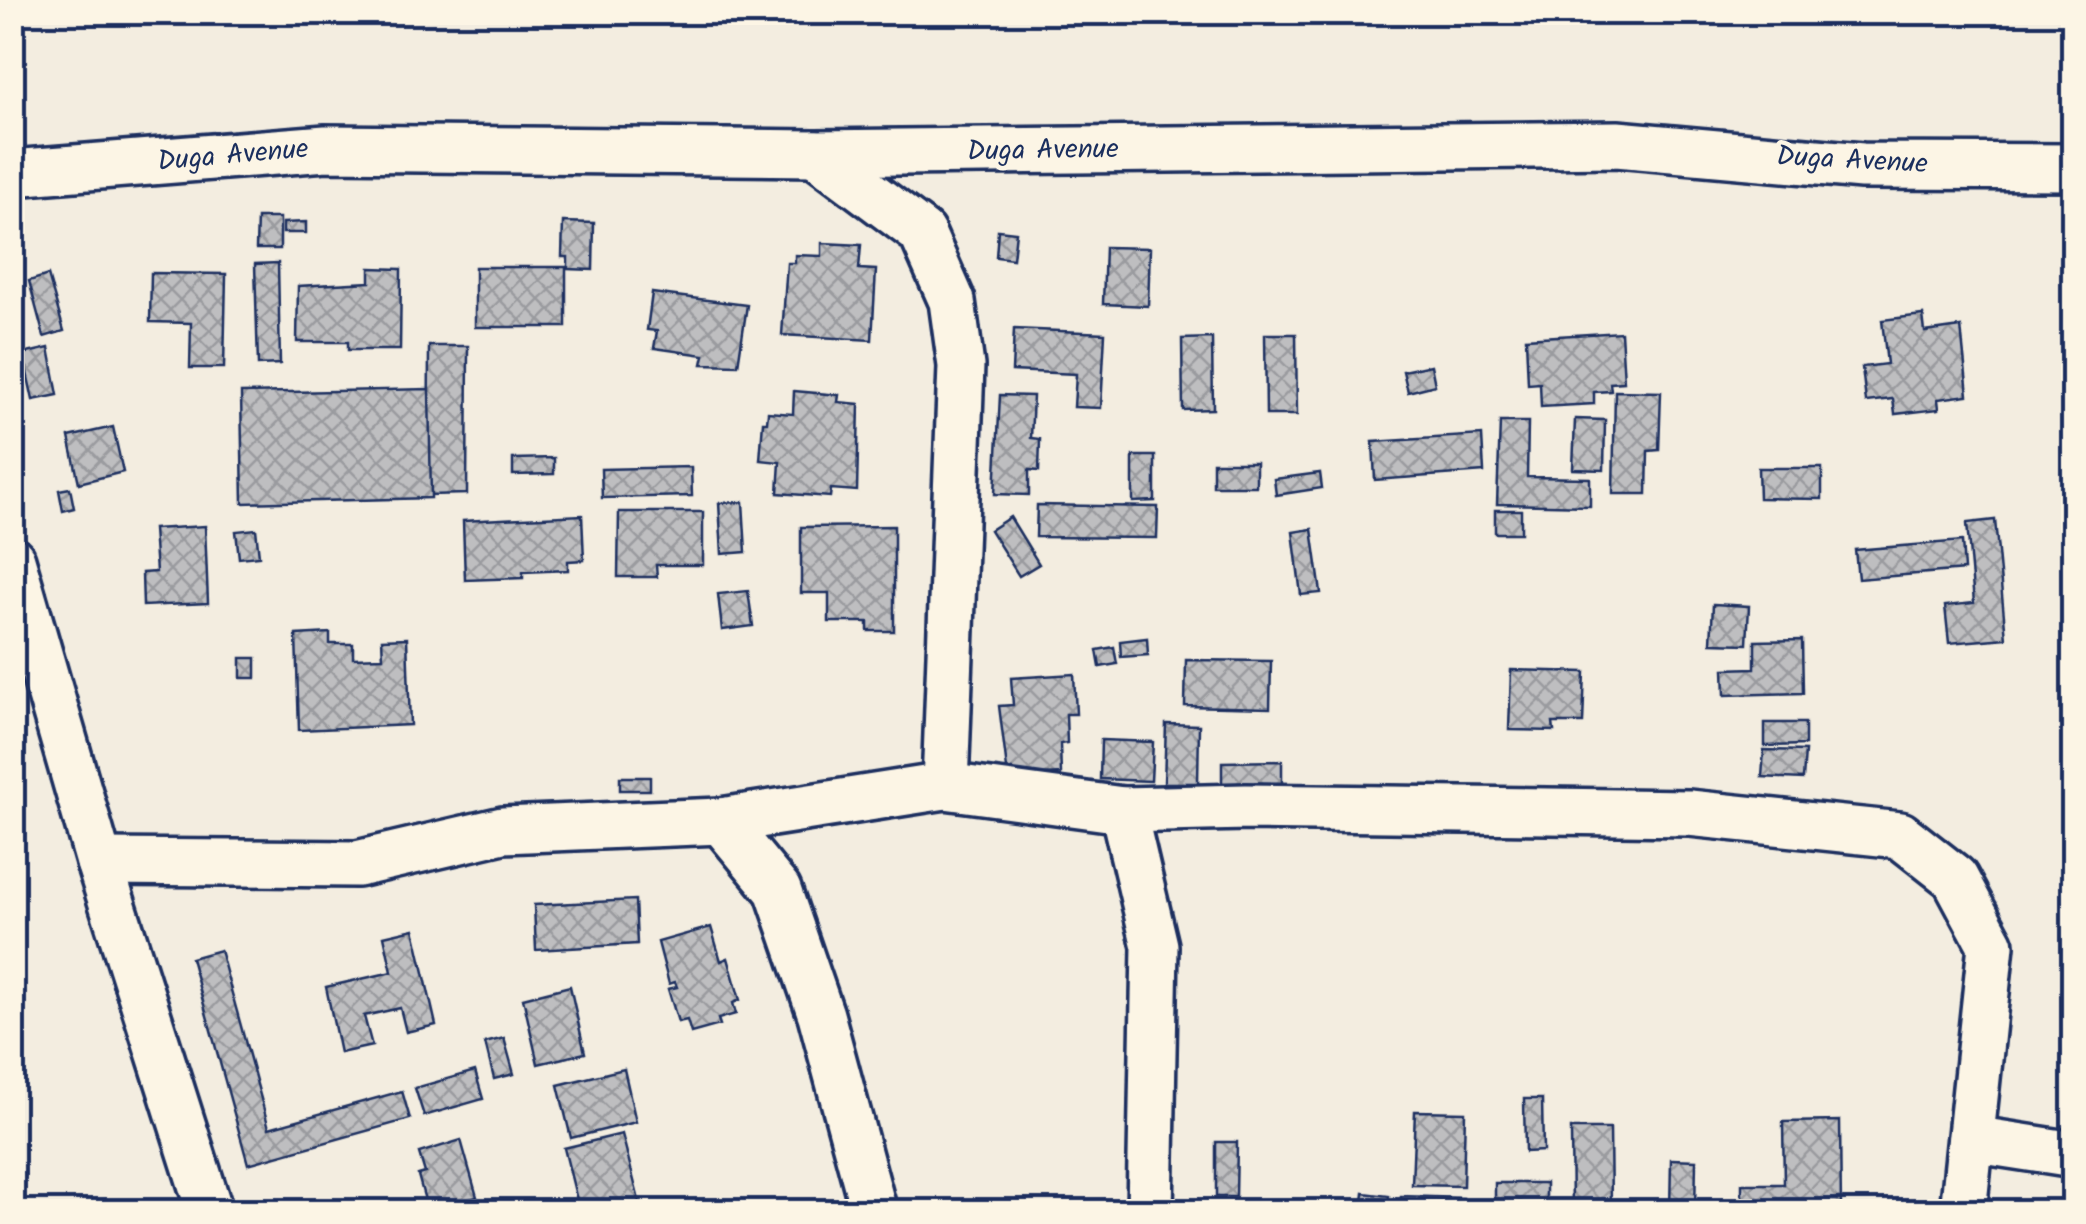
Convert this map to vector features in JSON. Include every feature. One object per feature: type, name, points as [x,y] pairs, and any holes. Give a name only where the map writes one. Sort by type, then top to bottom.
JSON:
[{"type":"street","name":"Duga Avenue","points":[[12,173],[326,148],[815,153],[1617,144],[1862,166],[2074,167]]},
{"type":"street","points":[[815,153],[922,233],[952,301],[961,366],[945,786]]},
{"type":"street","points":[[12,560],[98,862],[210,1212]]},
{"type":"street","points":[[98,862],[357,864],[503,830],[722,821],[945,786],[1123,810],[1246,807],[1689,813],[1900,835],[1955,878],[1990,945],[1963,1212]]},
{"type":"street","points":[[1123,810],[1154,946],[1150,1212]]},
{"type":"street","points":[[722,821],[778,890],[821,1015],[874,1212]]},
{"type":"street","points":[[1971,1139],[2074,1155]]},
{"type":"building","points":[[257,218],[280,218],[280,249],[256,249]]},
{"type":"building","points":[[306,222],[306,233],[283,233],[283,223]]},
{"type":"building","points":[[563,222],[594,223],[593,270],[568,269],[568,257],[562,257]]},
{"type":"building","points":[[998,230],[1016,232],[1013,259],[996,257]]},
{"type":"building","points":[[822,243],[861,245],[859,269],[876,270],[872,340],[782,335],[787,263],[795,263],[795,255],[822,256]]},
{"type":"building","points":[[1105,247],[1150,248],[1148,306],[1103,304]]},
{"type":"building","points":[[278,263],[280,364],[258,365],[255,264]]},
{"type":"building","points":[[475,267],[566,267],[566,327],[475,327]]},
{"type":"building","points":[[370,268],[401,269],[400,350],[348,350],[348,342],[297,342],[298,286],[370,282]]},
{"type":"building","points":[[151,273],[226,274],[224,368],[190,368],[191,323],[150,322]]},
{"type":"building","points":[[48,275],[64,331],[44,337],[29,281]]},
{"type":"building","points":[[652,293],[747,305],[738,365],[702,364],[704,355],[654,348],[657,331],[647,330]]},
{"type":"building","points":[[1923,315],[1925,332],[1961,327],[1968,395],[1938,399],[1939,409],[1895,414],[1893,399],[1866,402],[1862,367],[1887,364],[1882,320]]},
{"type":"building","points":[[1014,329],[1105,333],[1101,408],[1074,407],[1076,374],[1012,371]]},
{"type":"building","points":[[1621,332],[1624,382],[1610,383],[1611,391],[1594,392],[1594,404],[1541,407],[1540,383],[1528,384],[1526,338]]},
{"type":"building","points":[[1265,334],[1296,334],[1297,415],[1266,415]]},
{"type":"building","points":[[1212,338],[1213,409],[1183,410],[1182,339]]},
{"type":"building","points":[[429,346],[468,346],[467,494],[428,495]]},
{"type":"building","points":[[49,348],[58,395],[33,400],[23,354]]},
{"type":"building","points":[[1431,365],[1435,385],[1408,392],[1403,371]]},
{"type":"building","points":[[429,389],[431,498],[243,503],[241,393]]},
{"type":"building","points":[[794,391],[839,395],[838,402],[859,404],[857,491],[831,489],[830,497],[778,493],[780,462],[760,460],[763,422],[767,422],[768,412],[793,414]]},
{"type":"building","points":[[1615,391],[1661,392],[1659,450],[1648,451],[1647,494],[1613,494]]},
{"type":"building","points":[[1000,395],[1033,396],[1031,438],[1040,439],[1039,471],[1029,470],[1029,495],[995,494]]},
{"type":"building","points":[[1575,419],[1605,420],[1604,470],[1573,469]]},
{"type":"building","points":[[1500,422],[1528,422],[1527,477],[1590,478],[1590,506],[1497,504]]},
{"type":"building","points":[[113,427],[123,472],[79,483],[69,437]]},
{"type":"building","points":[[1482,435],[1484,472],[1375,480],[1373,442]]},
{"type":"building","points":[[1133,456],[1155,456],[1155,501],[1133,502]]},
{"type":"building","points":[[554,458],[554,474],[513,475],[513,459]]},
{"type":"building","points":[[1213,462],[1256,462],[1256,486],[1213,486]]},
{"type":"building","points":[[691,467],[692,496],[602,498],[601,469]]},
{"type":"building","points":[[1758,468],[1822,468],[1822,499],[1759,498]]},
{"type":"building","points":[[1320,473],[1322,488],[1276,495],[1274,479]]},
{"type":"building","points":[[70,488],[74,508],[63,511],[59,490]]},
{"type":"building","points":[[743,502],[746,552],[722,554],[719,503]]},
{"type":"building","points":[[1037,505],[1158,507],[1157,538],[1036,537]]},
{"type":"building","points":[[1495,510],[1521,510],[1521,533],[1495,533]]},
{"type":"building","points":[[619,512],[703,512],[703,565],[656,565],[657,577],[618,577]]},
{"type":"building","points":[[582,515],[584,560],[568,561],[568,570],[523,572],[523,578],[465,580],[463,521]]},
{"type":"building","points":[[1010,517],[1039,564],[1019,576],[990,530]]},
{"type":"building","points":[[1995,520],[2006,638],[1949,643],[1945,606],[1974,603],[1967,523]]},
{"type":"building","points":[[205,526],[208,603],[143,606],[142,573],[156,572],[153,529]]},
{"type":"building","points":[[894,526],[894,631],[868,631],[868,622],[829,622],[829,593],[801,593],[801,527]]},
{"type":"building","points":[[256,529],[259,556],[239,558],[236,531]]},
{"type":"building","points":[[1312,529],[1321,593],[1301,595],[1293,532]]},
{"type":"building","points":[[1962,541],[1964,570],[1858,579],[1855,550]]},
{"type":"building","points":[[748,591],[753,626],[722,630],[718,594]]},
{"type":"building","points":[[1713,604],[1749,606],[1747,644],[1711,643]]},
{"type":"building","points":[[330,633],[330,644],[353,644],[353,658],[383,657],[382,639],[407,638],[410,725],[299,730],[296,635]]},
{"type":"building","points":[[1147,638],[1148,655],[1121,657],[1120,641]]},
{"type":"building","points":[[1802,640],[1803,693],[1725,695],[1724,669],[1755,668],[1755,641]]},
{"type":"building","points":[[1114,647],[1117,664],[1100,667],[1097,650]]},
{"type":"building","points":[[241,658],[256,658],[256,678],[241,678]]},
{"type":"building","points":[[1186,660],[1271,661],[1270,708],[1185,706]]},
{"type":"building","points":[[1511,670],[1585,672],[1583,723],[1553,723],[1554,731],[1509,730]]},
{"type":"building","points":[[1074,674],[1076,714],[1066,714],[1067,743],[1060,744],[1061,774],[1008,777],[999,706],[1013,705],[1011,678]]},
{"type":"building","points":[[1765,723],[1805,723],[1805,745],[1765,746]]},
{"type":"building","points":[[1166,724],[1199,725],[1198,783],[1164,783]]},
{"type":"building","points":[[1101,740],[1153,742],[1151,781],[1100,779]]},
{"type":"building","points":[[1764,750],[1805,751],[1803,779],[1762,777]]},
{"type":"building","points":[[1282,761],[1282,790],[1222,791],[1222,762]]},
{"type":"building","points":[[620,777],[650,777],[650,790],[620,790]]},
{"type":"building","points":[[635,900],[637,944],[536,950],[534,905]]},
{"type":"building","points":[[711,927],[721,961],[728,958],[740,1000],[733,1003],[736,1014],[718,1019],[720,1025],[691,1033],[687,1020],[678,1022],[668,989],[677,987],[675,982],[669,984],[658,942]]},
{"type":"building","points":[[414,929],[436,1025],[406,1032],[400,1008],[364,1016],[372,1046],[340,1053],[326,987],[392,972],[384,936]]},
{"type":"building","points":[[220,950],[269,1128],[402,1091],[410,1119],[248,1164],[191,958]]},
{"type":"building","points":[[570,986],[585,1053],[538,1064],[523,998]]},
{"type":"building","points":[[504,1038],[514,1074],[494,1079],[485,1043]]},
{"type":"building","points":[[624,1069],[636,1122],[571,1138],[558,1085]]},
{"type":"building","points":[[475,1071],[483,1099],[424,1116],[415,1088]]},
{"type":"building","points":[[1524,1099],[1542,1099],[1543,1151],[1525,1152]]},
{"type":"building","points":[[1415,1111],[1465,1112],[1463,1186],[1412,1185]]},
{"type":"building","points":[[1840,1121],[1841,1212],[1742,1212],[1742,1184],[1784,1184],[1783,1122]]},
{"type":"building","points":[[1571,1129],[1610,1129],[1611,1208],[1572,1209]]},
{"type":"building","points":[[622,1134],[642,1212],[580,1212],[564,1148]]},
{"type":"building","points":[[461,1140],[477,1197],[428,1211],[418,1175],[425,1173],[419,1153]]},
{"type":"building","points":[[1216,1142],[1237,1142],[1236,1197],[1216,1197]]},
{"type":"building","points":[[1671,1159],[1696,1160],[1695,1212],[1670,1212]]},
{"type":"building","points":[[1495,1183],[1546,1183],[1546,1207],[1495,1207]]},
{"type":"building","points":[[1364,1193],[1389,1196],[1387,1212],[1362,1212]]},
{"type":"building","points":[[1401,1196],[1463,1198],[1462,1212],[1400,1212]]}]
